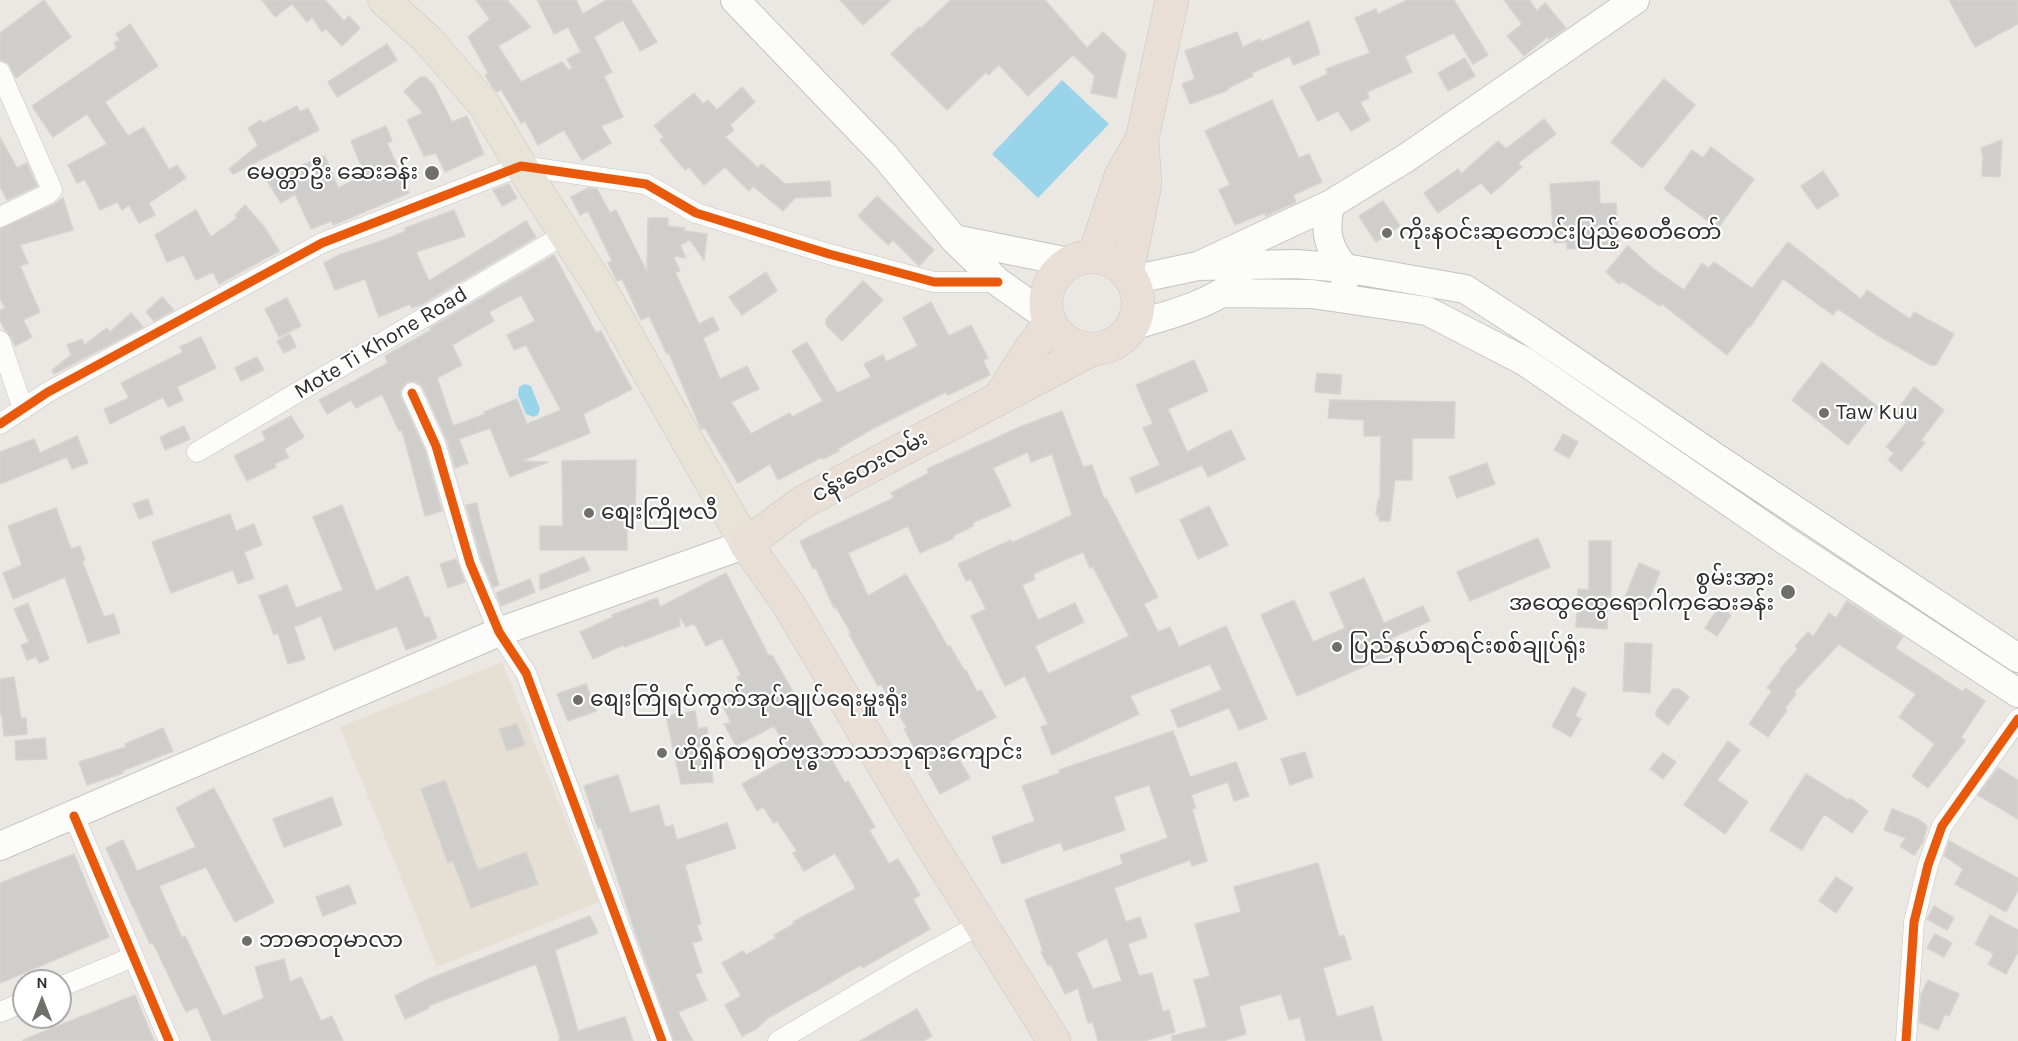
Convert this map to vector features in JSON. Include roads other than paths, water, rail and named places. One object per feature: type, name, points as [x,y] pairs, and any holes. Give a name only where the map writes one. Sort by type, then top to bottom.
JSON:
[{"type":"highway","points":[[1130,277],[1145,185],[1143,139],[1172,0]]},
{"type":"highway","points":[[1081,259],[1121,176],[1143,139]]},
{"type":"highway","points":[[1081,259],[1106,259],[1118,265],[1130,277],[1137,291],[1137,315],[1133,326],[1118,342],[1108,347],[1091,350],[1074,347],[1059,338],[1048,320],[1045,296],[1053,276],[1081,259]]},
{"type":"highway","points":[[999,399],[1048,320]]},
{"type":"highway","name":"ငန်းတေးလမ်း","points":[[746,544],[803,502],[1091,350]]},
{"type":"highway","points":[[746,544],[789,605],[923,832],[1054,1041]]},
{"type":"main road","points":[[0,846],[499,632],[746,544],[602,291],[485,106],[428,40],[384,0]]},
{"type":"main road","points":[[735,0],[885,156],[954,239],[998,282],[1048,320]]},
{"type":"main road","points":[[1198,266],[1322,208],[1406,158],[1635,0]]},
{"type":"main road","points":[[1133,326],[1206,302],[1223,293],[1322,208]]},
{"type":"main road","points":[[1322,208],[1327,217],[1326,231],[1330,245],[1336,258],[1346,268],[1345,298]]},
{"type":"main road","points":[[954,239],[1081,259]]},
{"type":"main road","points":[[1130,277],[1198,266],[1296,264],[1346,268],[1465,289],[2018,658]]},
{"type":"main road","points":[[1223,293],[1312,294],[1427,311],[1524,361],[1786,541],[2018,693]]},
{"type":"street","points":[[0,72],[51,190],[48,194],[0,217]]},
{"type":"street","points":[[0,424],[58,387],[322,243],[521,166],[646,184],[696,213],[829,254],[934,282],[998,282]]},
{"type":"street","name":"Mote Ti Khone Road","points":[[197,452],[565,234]]},
{"type":"street","points":[[0,341],[23,409]]},
{"type":"street","points":[[412,393],[436,446],[470,563],[499,632],[526,673],[662,1041]]},
{"type":"street","points":[[1906,1041],[1914,922],[1928,865],[1942,826],[2018,719]]},
{"type":"street","points":[[74,816],[169,1041]]},
{"type":"street","points":[[778,1041],[981,924]]},
{"type":"street","points":[[72,982],[133,957]]},
{"type":"water","points":[[1062,80],[1109,124],[1038,198],[992,154]]},
{"type":"water","points":[[525,384],[531,386],[540,409],[538,415],[533,417],[526,414],[518,395],[519,387]]},
{"type":"place","name":"မေတ္တာဦး ဆေးခန်း","points":[[432,173]]},
{"type":"place","name":"ကိုးနဝင်းဆုတောင်းပြည့်စေတီတော်","points":[[1387,233]]},
{"type":"place","name":"Taw Kuu","points":[[1824,413]]},
{"type":"place","name":"စျေးကြိုဗလီ","points":[[589,513]]},
{"type":"place","name":"စွမ်းအား အထွေထွေရောဂါကုဆေးခန်း","points":[[1788,592]]},
{"type":"place","name":"ပြည်နယ်စာရင်းစစ်ချုပ်ရုံး","points":[[1337,647]]},
{"type":"place","name":"စျေးကြိုရပ်ကွက်အုပ်ချုပ်ရေးမှူးရုံး","points":[[578,700]]},
{"type":"place","name":"ဟိုရှိန်တရုတ်ဗုဒ္ဓဘာသာဘုရားကျောင်း","points":[[662,753]]},
{"type":"place","name":"ဘာဓာတုမာလာ","points":[[247,941]]}]
